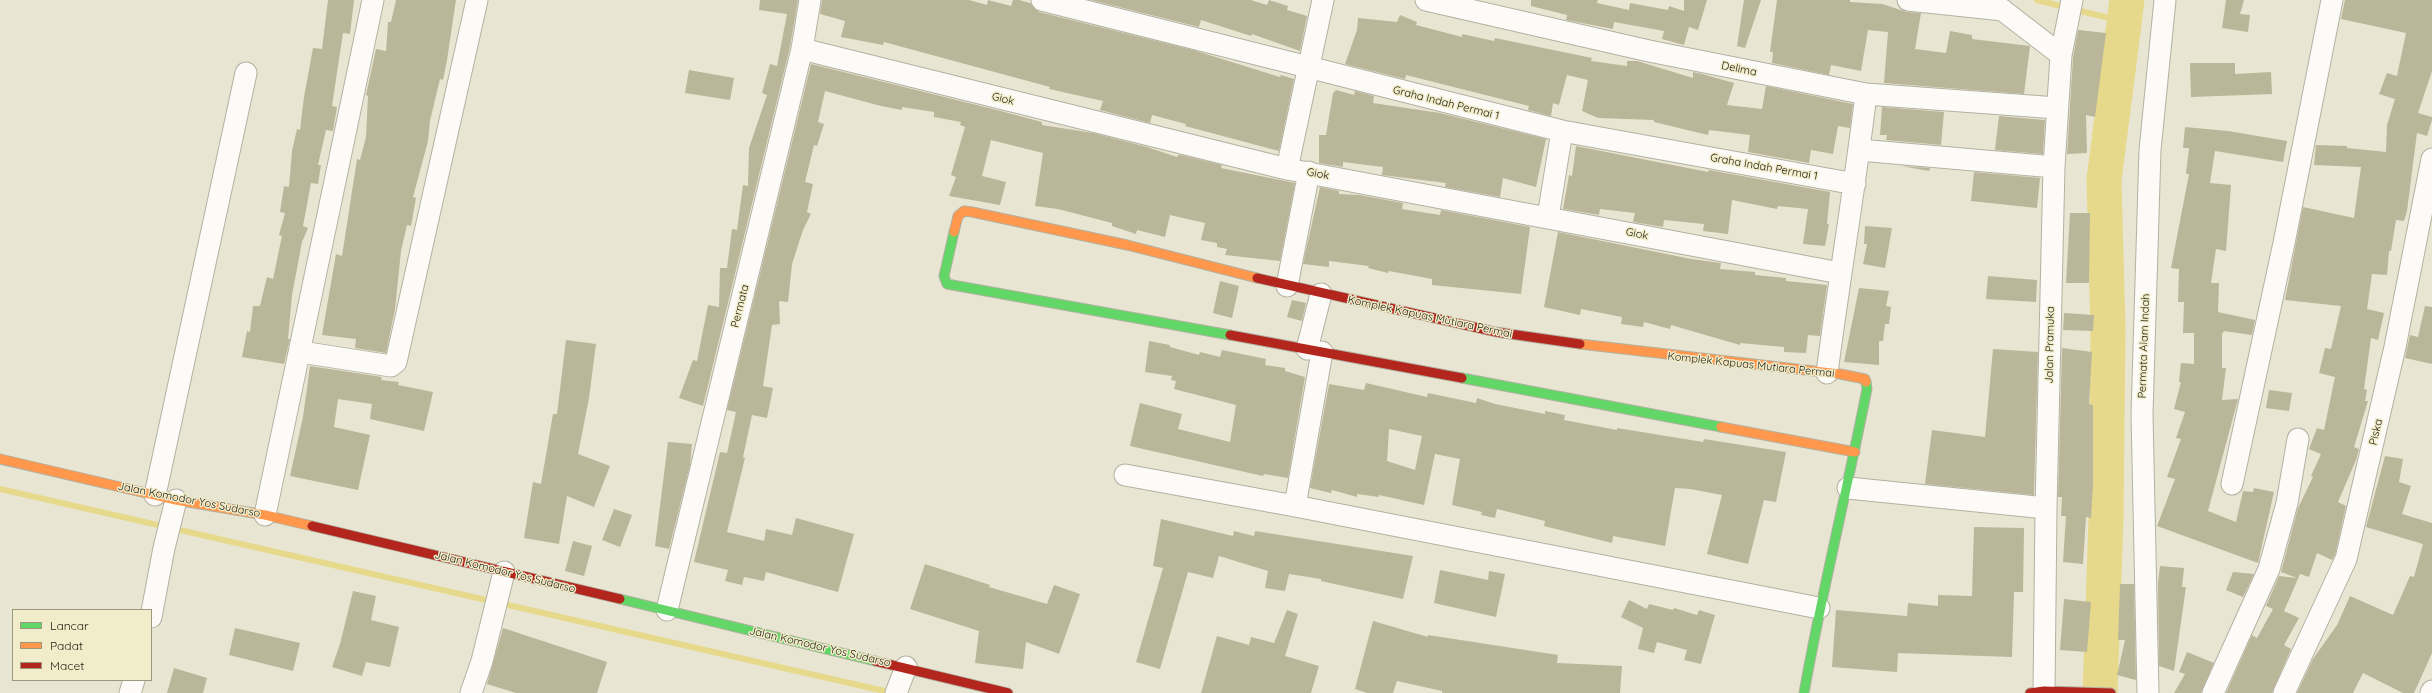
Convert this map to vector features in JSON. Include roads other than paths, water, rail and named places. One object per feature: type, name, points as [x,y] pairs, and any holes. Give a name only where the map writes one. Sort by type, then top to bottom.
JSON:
[{"type":"street","points":[[265,515],[301,352],[373,0]]},
{"type":"street","points":[[301,352],[391,366],[396,362],[477,0]]},
{"type":"street","name":"Permata","points":[[667,610],[802,49],[810,0]]},
{"type":"street","name":"Graha Indah Permai 1","points":[[1042,0],[1310,69],[1562,131],[1855,184]]},
{"type":"street","points":[[1287,169],[1324,0]]},
{"type":"street","name":"Delima","points":[[1426,0],[1649,51],[1866,94],[2057,108]]},
{"type":"street","points":[[1908,0],[1996,5],[2061,55]]},
{"type":"street","name":"Jalan Pramuka","points":[[2039,692],[2046,508],[2054,167],[2061,55],[2072,0]]},
{"type":"street","name":"Permata Alam Indah","points":[[2148,693],[2143,406],[2150,150],[2165,0]]},
{"type":"street","points":[[2232,484],[2284,243],[2332,0]]},
{"type":"street","name":"Giok","points":[[802,49],[1287,169],[1840,273]]},
{"type":"street","points":[[155,495],[246,73]]},
{"type":"street","points":[[1827,373],[1840,273],[1855,184],[1866,94]]},
{"type":"street","points":[[1548,217],[1562,131]]},
{"type":"street","points":[[1859,150],[2054,167]]},
{"type":"street","name":"Piska","points":[[2284,693],[2346,559],[2396,347],[2432,159]]},
{"type":"street","points":[[1287,286],[1309,172]]},
{"type":"street","name":"Komplek Kapuas Mutiara Permai","points":[[1315,351],[947,284],[944,276],[958,216],[964,211],[1127,245],[1287,286],[1496,332],[1633,352],[1827,373],[1865,379],[1867,389],[1855,452],[1848,488],[1819,608],[1804,693]]},
{"type":"street","points":[[1295,506],[1321,294]]},
{"type":"street","points":[[1315,351],[1855,452]]},
{"type":"street","points":[[2212,693],[2269,568],[2287,502],[2298,438]]},
{"type":"street","name":"Jalan Komodor Yos Sudarso","points":[[0,459],[155,495],[173,509],[265,515],[502,581],[667,610],[900,682],[1008,693]]},
{"type":"street","points":[[1125,475],[1295,506],[1819,608]]},
{"type":"street","points":[[1848,488],[2046,508]]},
{"type":"street","points":[[152,612],[173,509]]},
{"type":"street","points":[[471,693],[502,581]]},
{"type":"street","points":[[130,693],[134,681]]},
{"type":"street","points":[[2039,692],[2111,693]]},
{"type":"waterway","points":[[2037,0],[2125,22]]},
{"type":"waterway","points":[[2100,693],[2106,519],[2108,329],[2104,180],[2127,0]]},
{"type":"waterway","points":[[0,489],[893,693]]}]
